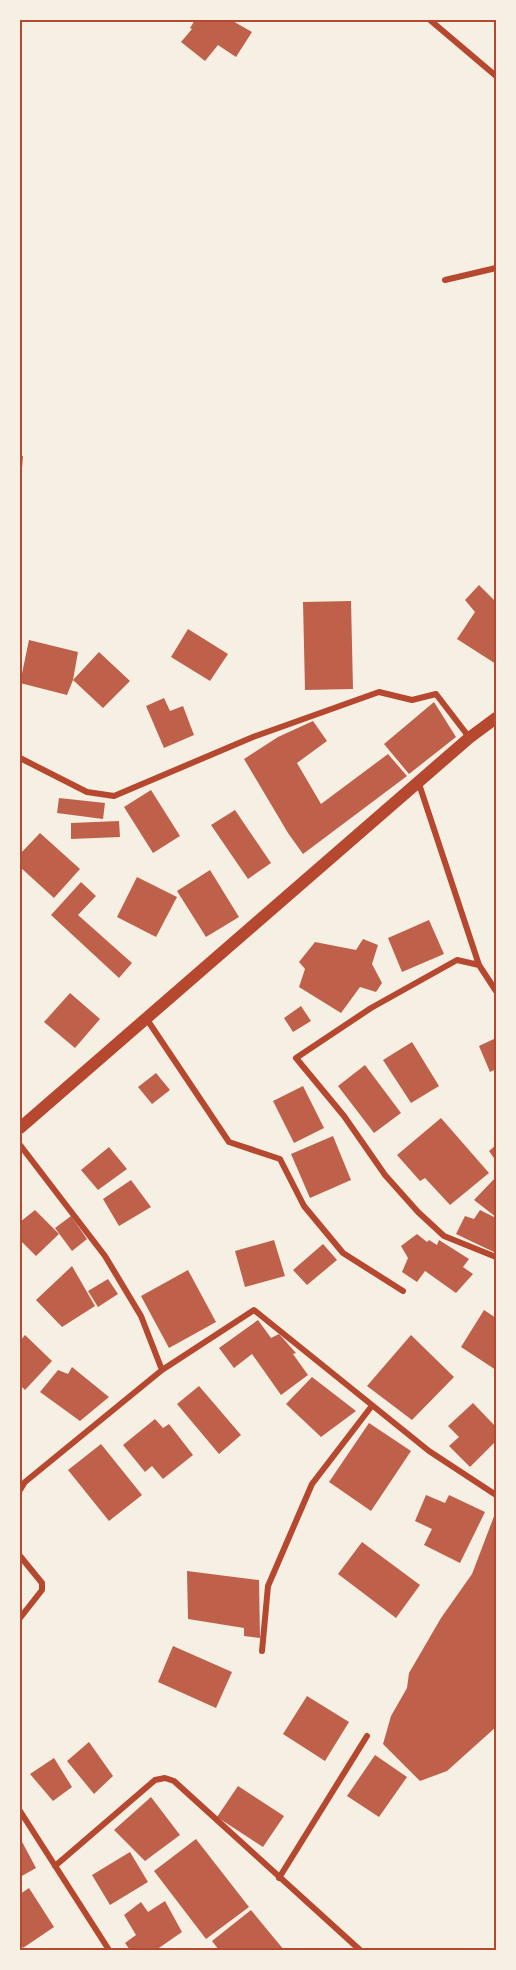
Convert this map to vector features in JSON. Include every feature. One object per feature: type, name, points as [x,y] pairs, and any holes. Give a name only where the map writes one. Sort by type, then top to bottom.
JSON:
[{"type":"main road","points":[[20,1128],[145,1017],[469,738],[496,718]]},
{"type":"street","points":[[430,20],[496,76]]},
{"type":"street","points":[[445,280],[496,268]]},
{"type":"street","points":[[20,758],[87,792],[114,796],[253,737],[379,692],[412,700],[436,694],[469,738]]},
{"type":"street","points":[[418,784],[479,965],[496,991]]},
{"type":"street","points":[[479,965],[457,960],[371,1008],[296,1058],[344,1116],[385,1175],[418,1212],[444,1236],[496,1257]]},
{"type":"street","points":[[145,1017],[229,1142],[280,1159],[304,1206],[343,1253],[403,1291]]},
{"type":"street","points":[[20,1145],[105,1256],[141,1316],[162,1371]]},
{"type":"street","points":[[20,1490],[25,1482],[162,1371],[254,1311],[371,1407],[429,1451],[496,1495]]},
{"type":"street","points":[[262,1651],[268,1586],[312,1484],[371,1407]]},
{"type":"street","points":[[20,1556],[42,1582],[42,1590],[20,1618]]},
{"type":"street","points":[[279,1878],[367,1736]]},
{"type":"street","points":[[55,1866],[155,1780],[165,1778],[174,1782],[360,1950]]},
{"type":"street","points":[[20,1811],[109,1950]]},
{"type":"building","points":[[195,20],[231,20],[252,32],[236,57],[218,45],[205,61],[181,42],[192,29],[190,28]]},
{"type":"building","points":[[20,456],[23,456],[21,482],[20,482]]},
{"type":"building","points":[[479,585],[496,602],[496,664],[457,639],[475,612],[465,600]]},
{"type":"building","points":[[351,601],[353,689],[305,690],[303,602]]},
{"type":"building","points":[[188,629],[228,654],[210,681],[171,657]]},
{"type":"building","points":[[29,640],[78,652],[73,680],[67,695],[20,683]]},
{"type":"building","points":[[99,652],[130,681],[103,708],[73,680]]},
{"type":"building","points":[[164,698],[170,711],[183,706],[194,735],[164,748],[146,706]]},
{"type":"building","points":[[434,702],[456,737],[409,774],[384,744]]},
{"type":"building","points":[[313,721],[327,741],[297,763],[321,804],[388,754],[407,776],[303,854],[244,759],[278,737]]},
{"type":"building","points":[[151,790],[180,836],[153,853],[124,807]]},
{"type":"building","points":[[59,798],[105,803],[103,819],[57,813]]},
{"type":"building","points":[[235,810],[271,863],[248,879],[211,825]]},
{"type":"building","points":[[119,821],[120,837],[71,839],[71,823]]},
{"type":"building","points":[[40,833],[80,869],[54,898],[20,867],[20,854]]},
{"type":"building","points":[[210,870],[239,917],[206,937],[177,891]]},
{"type":"building","points":[[137,877],[177,897],[156,937],[117,917]]},
{"type":"building","points":[[81,882],[96,896],[78,915],[132,963],[119,978],[51,915]]},
{"type":"building","points":[[429,920],[444,954],[402,972],[388,938]]},
{"type":"building","points":[[363,939],[378,945],[372,964],[382,983],[376,992],[360,987],[341,1013],[299,987],[305,969],[299,962],[315,942],[356,950]]},
{"type":"building","points":[[70,993],[100,1019],[75,1048],[44,1022]]},
{"type":"building","points":[[301,1006],[311,1021],[293,1032],[284,1018]]},
{"type":"building","points":[[496,1038],[496,1069],[490,1072],[479,1046]]},
{"type":"building","points":[[412,1042],[439,1086],[411,1103],[383,1060]]},
{"type":"building","points":[[365,1065],[401,1113],[374,1133],[338,1086]]},
{"type":"building","points":[[156,1073],[170,1090],[152,1104],[138,1087]]},
{"type":"building","points":[[303,1086],[324,1128],[294,1143],[273,1101]]},
{"type":"building","points":[[441,1118],[489,1173],[450,1205],[425,1178],[420,1181],[397,1155]]},
{"type":"building","points":[[333,1136],[351,1180],[310,1198],[291,1154]]},
{"type":"building","points":[[496,1145],[496,1161],[489,1151]]},
{"type":"building","points":[[109,1147],[127,1169],[98,1190],[81,1170]]},
{"type":"building","points":[[496,1177],[496,1217],[474,1200]]},
{"type":"building","points":[[131,1180],[151,1207],[119,1226],[103,1199]]},
{"type":"building","points":[[35,1210],[59,1234],[36,1256],[20,1242],[20,1222]]},
{"type":"building","points":[[480,1210],[494,1217],[496,1253],[456,1234],[465,1216],[474,1219]]},
{"type":"building","points":[[71,1216],[87,1239],[72,1251],[55,1228]]},
{"type":"building","points":[[417,1234],[427,1242],[429,1240],[437,1245],[439,1240],[469,1259],[463,1267],[473,1274],[456,1293],[425,1271],[417,1282],[402,1272],[408,1258],[401,1246]]},
{"type":"building","points":[[274,1240],[285,1276],[245,1287],[235,1251]]},
{"type":"building","points":[[323,1244],[337,1260],[307,1285],[293,1270]]},
{"type":"building","points":[[72,1266],[95,1306],[62,1327],[36,1300]]},
{"type":"building","points":[[188,1270],[216,1322],[169,1348],[141,1296]]},
{"type":"building","points":[[108,1279],[118,1294],[98,1307],[88,1291]]},
{"type":"building","points":[[484,1310],[496,1318],[496,1370],[461,1347]]},
{"type":"building","points":[[258,1320],[271,1338],[279,1334],[296,1353],[293,1354],[308,1375],[281,1395],[252,1354],[234,1368],[219,1348]]},
{"type":"building","points":[[25,1335],[52,1361],[25,1390],[20,1385],[20,1341]]},
{"type":"building","points":[[411,1335],[454,1377],[412,1420],[367,1386]]},
{"type":"building","points":[[72,1367],[109,1397],[80,1421],[40,1392],[58,1370],[68,1374]]},
{"type":"building","points":[[312,1377],[356,1411],[321,1437],[286,1404]]},
{"type":"building","points":[[199,1386],[241,1435],[219,1454],[177,1404]]},
{"type":"building","points":[[473,1403],[496,1427],[496,1441],[470,1467],[449,1446],[459,1437],[448,1426]]},
{"type":"building","points":[[155,1419],[163,1428],[169,1424],[193,1455],[163,1479],[152,1466],[145,1472],[123,1445]]},
{"type":"building","points":[[369,1423],[411,1451],[371,1511],[329,1482]]},
{"type":"building","points":[[101,1444],[142,1495],[109,1521],[68,1470]]},
{"type":"building","points":[[426,1495],[445,1503],[449,1495],[485,1512],[460,1563],[424,1545],[432,1529],[415,1521]]},
{"type":"building","points":[[496,1511],[496,1727],[447,1771],[420,1781],[383,1744],[391,1716],[407,1688],[409,1673],[441,1618],[472,1574]]},
{"type":"building","points":[[362,1542],[420,1585],[396,1618],[338,1574]]},
{"type":"building","points":[[187,1571],[259,1580],[260,1638],[244,1636],[244,1628],[188,1619]]},
{"type":"building","points":[[173,1646],[232,1672],[216,1708],[158,1682]]},
{"type":"building","points":[[307,1696],[349,1722],[325,1761],[283,1734]]},
{"type":"building","points":[[89,1742],[113,1776],[94,1794],[67,1761]]},
{"type":"building","points":[[375,1755],[407,1777],[379,1817],[347,1796]]},
{"type":"building","points":[[54,1758],[72,1787],[53,1801],[30,1774]]},
{"type":"building","points":[[238,1786],[284,1816],[263,1847],[217,1817]]},
{"type":"building","points":[[151,1797],[180,1835],[145,1861],[114,1830]]},
{"type":"building","points":[[20,1838],[36,1868],[20,1877]]},
{"type":"building","points":[[196,1839],[249,1907],[206,1939],[154,1871]]},
{"type":"building","points":[[130,1852],[148,1882],[110,1905],[92,1875]]},
{"type":"building","points":[[29,1888],[54,1927],[23,1948],[20,1943],[20,1894]]},
{"type":"building","points":[[165,1901],[182,1932],[156,1950],[130,1950],[125,1943],[136,1935],[124,1915],[141,1902],[148,1912]]},
{"type":"building","points":[[251,1910],[284,1950],[219,1950],[212,1941]]}]
